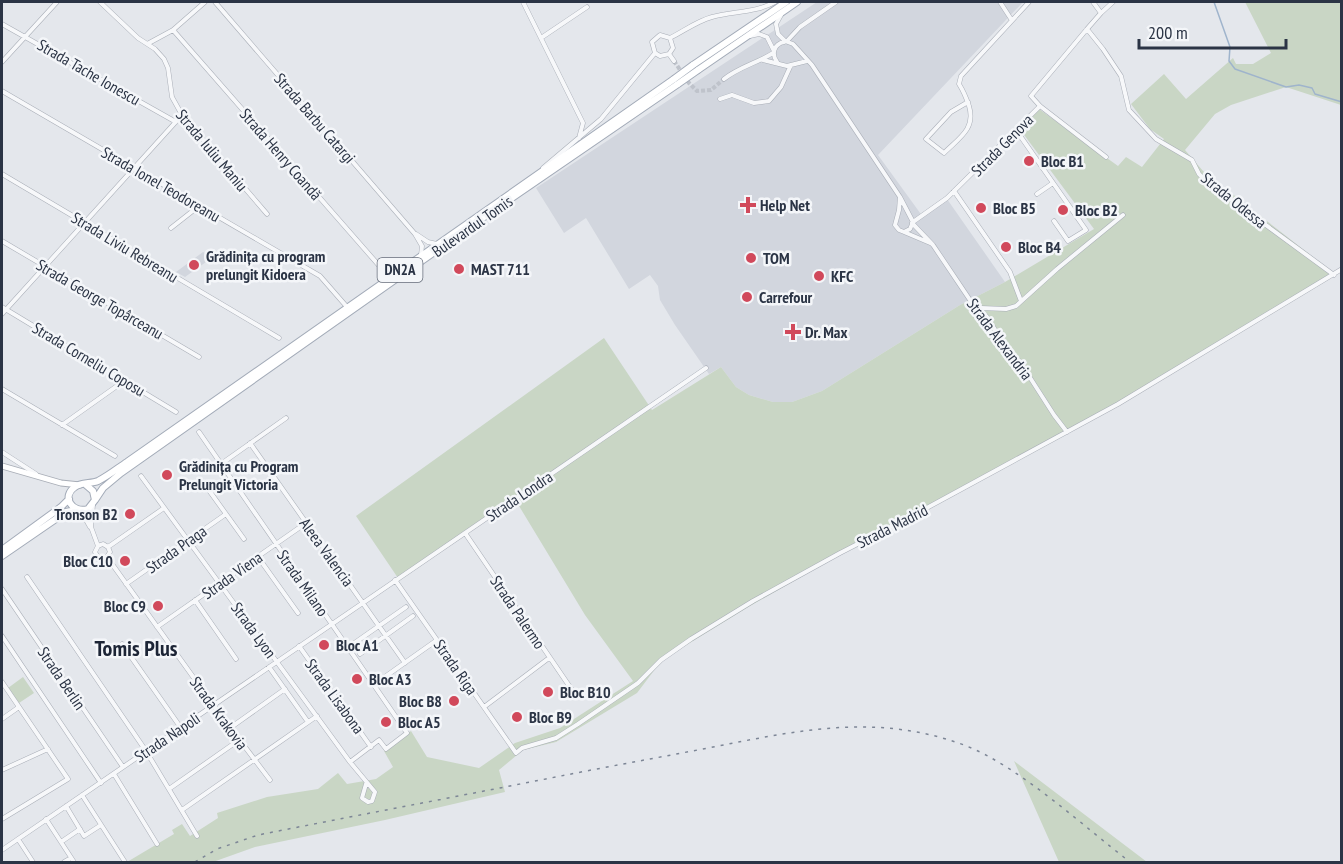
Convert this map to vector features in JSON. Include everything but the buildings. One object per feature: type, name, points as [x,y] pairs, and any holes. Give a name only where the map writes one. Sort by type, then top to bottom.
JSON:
[{"type":"main road","name":"Bulevardul Tomis","points":[[83,485],[98,481],[127,462],[532,178],[695,68],[786,2]]},
{"type":"main road","name":"Bulevardul Tomis","points":[[695,68],[797,2]]},
{"type":"main road","name":"Bulevardul Tomis","points":[[94,502],[103,488],[121,473],[676,81]]},
{"type":"main road","points":[[83,485],[93,491],[94,502]]},
{"type":"main road","name":"DN2A","points":[[2,550],[61,507],[74,487],[83,485]]},
{"type":"main road","points":[[69,496],[72,506],[79,510]]},
{"type":"main road","name":"DN2A","points":[[2,556],[66,512],[88,509],[94,502]]},
{"type":"street","points":[[2,62],[57,2]]},
{"type":"street","name":"Strada Iuliu Maniu","points":[[100,2],[138,38],[149,44],[167,63],[172,97],[182,115],[267,214]]},
{"type":"street","points":[[149,44],[173,30],[205,2]]},
{"type":"street","name":"Strada Barbu Catargi","points":[[215,2],[415,234],[422,246],[421,255]]},
{"type":"street","points":[[523,2],[583,123],[579,139]]},
{"type":"street","points":[[669,54],[660,56],[655,53],[652,46],[654,39],[660,35],[670,38],[702,20],[755,11],[775,2]]},
{"type":"street","points":[[724,79],[737,70],[763,60],[774,52],[778,44],[786,41],[836,2]]},
{"type":"street","points":[[1000,2],[1011,19]]},
{"type":"street","points":[[968,102],[951,112],[926,139],[944,153],[970,126],[972,116],[966,94],[959,80],[1011,19],[1029,2]]},
{"type":"street","points":[[1093,2],[1101,13]]},
{"type":"street","points":[[1087,29],[1113,2]]},
{"type":"street","points":[[541,38],[587,7]]},
{"type":"street","points":[[785,10],[775,27],[786,41],[812,65],[900,197],[912,222],[910,229],[904,232]]},
{"type":"street","name":"Strada Tache Ionescu","points":[[2,24],[176,122]]},
{"type":"street","name":"Strada Genova","points":[[912,222],[920,219],[954,191],[1040,106],[1032,99],[1032,94],[1087,29]]},
{"type":"street","name":"Strada Odessa","points":[[1087,29],[1121,76],[1129,110],[1148,132],[1192,160],[1199,174],[1207,182],[1334,275]]},
{"type":"street","name":"Strada Henry Coandă","points":[[173,30],[389,278]]},
{"type":"street","points":[[720,99],[732,95],[761,104],[776,95],[797,57],[797,31]]},
{"type":"street","points":[[744,38],[764,35],[769,39],[783,80]]},
{"type":"street","points":[[669,54],[673,44],[670,38]]},
{"type":"street","points":[[532,178],[595,126],[655,53]]},
{"type":"street","points":[[669,54],[674,61]]},
{"type":"street","points":[[763,60],[792,64],[807,61]]},
{"type":"street","name":"Strada Ionel Teodoreanu","points":[[2,91],[320,276],[347,307]]},
{"type":"street","points":[[1040,106],[1106,157]]},
{"type":"street","points":[[2,314],[4,308],[182,115]]},
{"type":"street","points":[[583,123],[595,126]]},
{"type":"street","points":[[1016,130],[1086,230],[1068,242],[1054,221]]},
{"type":"street","name":"Strada Liviu Rebreanu","points":[[2,174],[279,338]]},
{"type":"street","points":[[1036,195],[1053,183]]},
{"type":"street","points":[[954,191],[1010,272],[1021,301]]},
{"type":"street","points":[[900,197],[895,225],[899,230],[933,245]]},
{"type":"street","points":[[171,228],[199,207]]},
{"type":"street","points":[[898,216],[903,214],[909,216]]},
{"type":"street","points":[[980,308],[1006,309],[1016,306],[1123,215]]},
{"type":"street","name":"Strada Alexandria","points":[[912,222],[933,245],[970,300],[980,308],[1006,347],[1020,362],[1054,416],[1067,432]]},
{"type":"street","name":"Strada Barbu Catargi","points":[[415,234],[428,242],[437,244]]},
{"type":"street","name":"Strada George Topârceanu","points":[[2,241],[199,357]]},
{"type":"street","name":"Strada Madrid","points":[[516,753],[522,748],[556,738],[578,724],[638,683],[661,660],[691,639],[753,602],[1139,392],[1341,269]]},
{"type":"street","name":"Strada Corneliu Coposu","points":[[4,308],[176,412]]},
{"type":"street","name":"Strada Londra","points":[[332,624],[706,368]]},
{"type":"street","points":[[62,425],[124,381]]},
{"type":"street","points":[[2,389],[115,456]]},
{"type":"street","points":[[221,464],[286,418]]},
{"type":"street","name":"Strada Milano","points":[[199,432],[407,733],[386,749],[379,740],[371,747]]},
{"type":"street","name":"Aleea Valencia","points":[[250,443],[405,663]]},
{"type":"street","points":[[2,453],[39,476]]},
{"type":"street","points":[[2,466],[61,483],[83,485]]},
{"type":"street","name":"Strada Lyon","points":[[141,476],[366,784],[375,792],[372,801],[368,802],[362,798],[366,784]]},
{"type":"street","points":[[61,483],[69,496]]},
{"type":"street","points":[[208,489],[244,539]]},
{"type":"street","points":[[91,527],[94,502]]},
{"type":"street","points":[[108,546],[165,508]]},
{"type":"street","points":[[79,510],[91,527],[98,546]]},
{"type":"street","name":"Strada Praga","points":[[126,584],[226,514]]},
{"type":"street","name":"Strada Viena","points":[[157,627],[306,523]]},
{"type":"street","name":"Strada Palermo","points":[[465,533],[572,690]]},
{"type":"street","points":[[103,544],[108,546],[110,552],[107,557],[102,558],[95,552],[98,546],[103,544]]},
{"type":"street","name":"Strada Krakovia","points":[[107,557],[238,740],[270,780]]},
{"type":"street","points":[[258,557],[298,614]]},
{"type":"street","points":[[27,578],[146,752],[197,836]]},
{"type":"street","name":"Strada Riga","points":[[396,580],[516,753]]},
{"type":"street","name":"Strada Berlin","points":[[2,589],[123,767]]},
{"type":"street","points":[[195,600],[236,659]]},
{"type":"street","points":[[353,644],[406,607]]},
{"type":"street","points":[[360,654],[413,616]]},
{"type":"street","name":"Strada Napoli","points":[[2,850],[332,624]]},
{"type":"street","name":"Strada Berlin","points":[[2,636],[100,783]]},
{"type":"street","points":[[379,681],[437,640]]},
{"type":"street","points":[[122,644],[181,728]]},
{"type":"street","name":"Strada Lisabona","points":[[299,646],[371,747]]},
{"type":"street","points":[[484,707],[549,658]]},
{"type":"street","name":"Strada Lyon","points":[[268,667],[308,723]]},
{"type":"street","points":[[2,682],[68,779],[2,817]]},
{"type":"street","points":[[230,728],[285,689]]},
{"type":"street","points":[[2,719],[19,707]]},
{"type":"street","points":[[182,810],[317,716]]},
{"type":"street","points":[[169,789],[238,740]]},
{"type":"street","points":[[350,762],[371,747]]},
{"type":"street","points":[[2,770],[48,749]]},
{"type":"street","points":[[114,774],[157,844]]},
{"type":"street","points":[[82,795],[125,862]]},
{"type":"street","points":[[66,806],[84,836],[101,825]]},
{"type":"street","points":[[46,819],[72,860],[64,862]]},
{"type":"street","points":[[61,843],[80,829]]},
{"type":"street","points":[[18,839],[33,862]]},
{"type":"shaded area","points":[[817,2],[1023,2],[878,155],[923,217],[947,199],[1005,282],[960,305],[822,391],[792,402],[773,402],[749,395],[736,387],[721,367],[709,374],[660,300],[658,286],[650,275],[629,289],[586,218],[564,233],[536,188]]},
{"type":"shaded area","name":"Grădinița cu program prelungit Kidoera","points":[[203,252],[213,257],[185,277],[176,272]]},
{"type":"green space","points":[[1245,2],[1341,2],[1341,105],[1286,87],[1231,105],[1215,114],[1185,150],[1203,171],[1336,275],[1139,393],[841,554],[662,660],[637,693],[556,742],[523,750],[499,770],[505,792],[255,847],[213,862],[127,862],[174,834],[172,830],[182,824],[190,836],[218,818],[217,813],[267,797],[318,789],[338,773],[347,784],[376,779],[393,767],[384,751],[411,731],[427,757],[479,768],[515,743],[560,728],[633,681],[585,615],[516,501],[398,578],[356,516],[604,338],[652,410],[721,367],[736,387],[749,395],[773,402],[792,402],[822,391],[960,305],[1005,282],[1094,229],[1019,128],[1039,109],[1118,166],[1126,157],[1142,167],[1164,139],[1150,129],[1131,104],[1164,74],[1186,99],[1233,58],[1236,64],[1253,64],[1271,53]]},
{"type":"green space","points":[[23,677],[34,693],[19,703],[8,688]]},
{"type":"green space","points":[[1014,761],[1147,862],[1059,862]]},
{"type":"waterway","points":[[1214,2],[1230,47],[1229,61],[1235,69],[1286,87],[1299,85],[1312,88],[1315,94],[1342,102]]},
{"type":"tunnel","points":[[674,61],[697,91],[711,90],[724,79]]},
{"type":"railway","points":[[195,862],[217,849],[258,835],[777,735],[808,730],[869,727],[900,729],[932,735],[964,745],[985,755],[1028,782],[1130,862]]},
{"type":"place","name":"Bloc B1","points":[[1029,161]]},
{"type":"place","name":"Help Net","points":[[748,205]]},
{"type":"place","name":"Bloc B5","points":[[981,208]]},
{"type":"place","name":"Bloc B2","points":[[1063,210]]},
{"type":"place","name":"Bloc B4","points":[[1006,247]]},
{"type":"place","name":"TOM","points":[[751,258]]},
{"type":"place","name":"Grădinița cu program prelungit Kidoera","points":[[194,265]]},
{"type":"place","name":"MAST 711","points":[[459,269]]},
{"type":"place","name":"KFC","points":[[819,276]]},
{"type":"place","name":"Carrefour","points":[[747,297]]},
{"type":"place","name":"Dr. Max","points":[[793,332]]},
{"type":"place","name":"Grădinița cu Program Prelungit Victoria","points":[[167,475]]},
{"type":"place","name":"Tronson B2","points":[[130,514]]},
{"type":"place","name":"Bloc C10","points":[[125,561]]},
{"type":"place","name":"Bloc C9","points":[[158,606]]},
{"type":"place","name":"Bloc A1","points":[[324,645]]},
{"type":"place","name":"Bloc A3","points":[[357,679]]},
{"type":"place","name":"Bloc B10","points":[[548,692]]},
{"type":"place","name":"Bloc B8","points":[[454,701]]},
{"type":"place","name":"Bloc B9","points":[[517,717]]},
{"type":"place","name":"Bloc A5","points":[[386,722]]},
{"type":"district","name":"Tomis Plus","points":[[136,648]]}]
